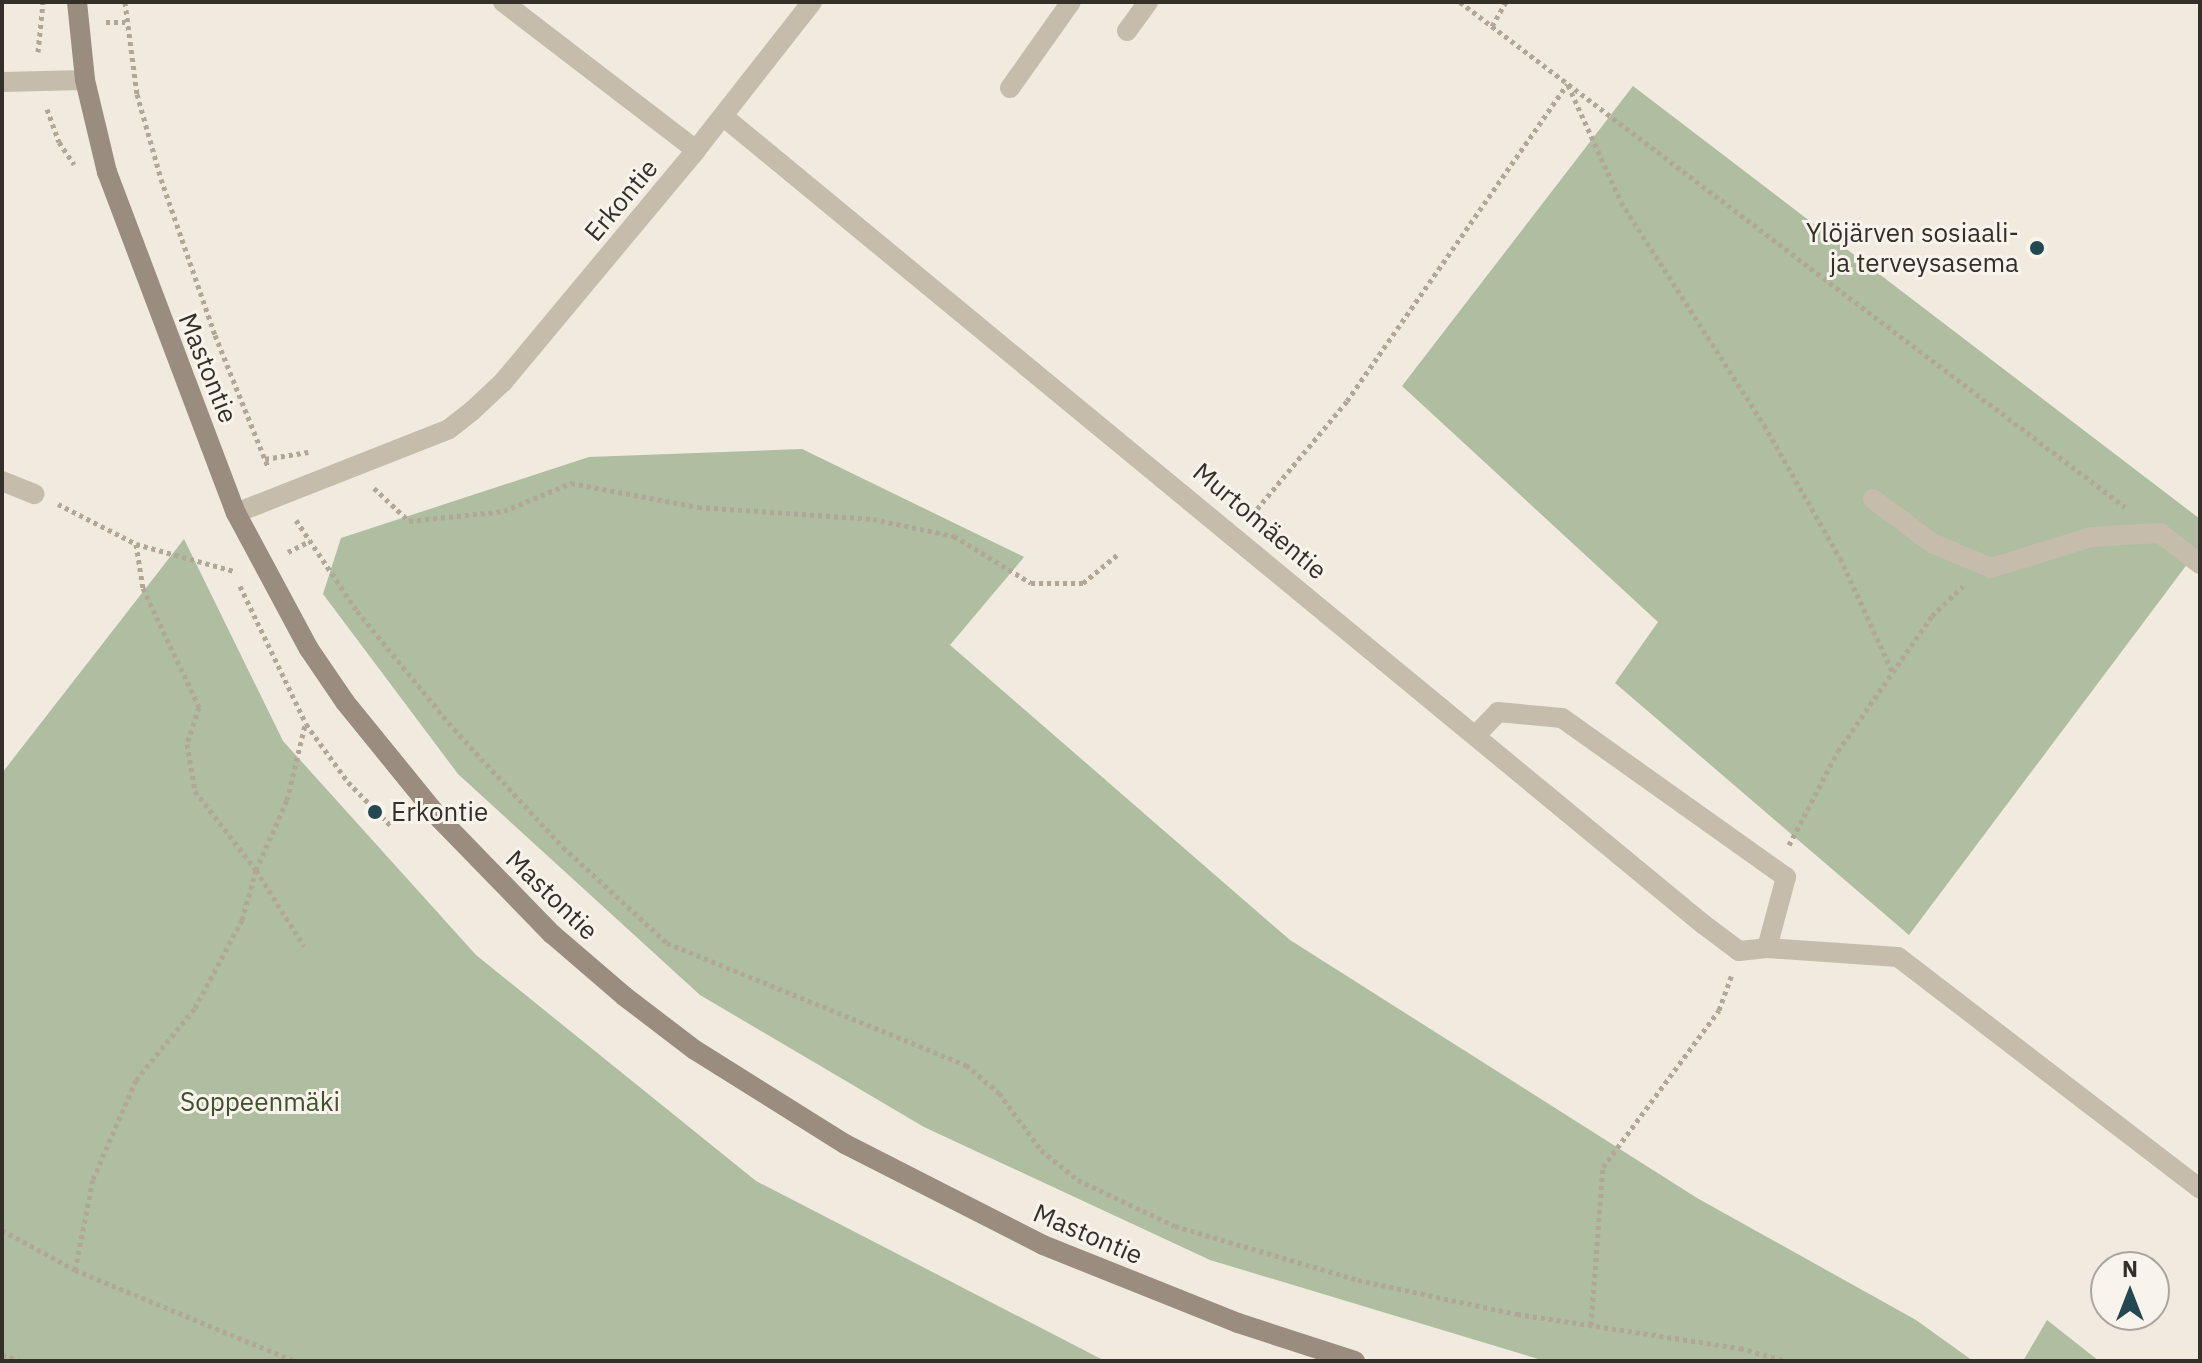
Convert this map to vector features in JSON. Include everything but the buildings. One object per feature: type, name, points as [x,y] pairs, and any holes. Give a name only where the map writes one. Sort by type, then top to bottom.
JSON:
[{"type":"main road","name":"Mastontie","points":[[77,2],[85,80],[131,247],[236,513],[309,649],[409,784],[552,934],[636,1005],[758,1091],[937,1195],[1134,1282],[1355,1361]]},
{"type":"street","points":[[503,2],[696,150]]},
{"type":"street","name":"Erkontie","points":[[236,513],[449,429],[472,411],[503,382],[724,117],[812,2]]},
{"type":"street","points":[[1010,88],[1071,2]]},
{"type":"street","points":[[1127,31],[1148,2]]},
{"type":"street","points":[[2,82],[85,80]]},
{"type":"street","name":"Murtomäentie","points":[[724,117],[1739,951]]},
{"type":"street","points":[[2,481],[35,494]]},
{"type":"street","points":[[1873,499],[1932,543],[1991,568],[2091,537],[2160,533],[2200,564]]},
{"type":"street","points":[[1476,735],[1498,712],[1562,718],[1786,877],[1767,948]]},
{"type":"street","points":[[1739,951],[1767,948],[1898,957],[2200,1189]]},
{"type":"path","points":[[125,2],[137,94],[161,179],[280,495],[397,664],[524,806],[667,943],[966,1065],[999,1093],[1057,1165],[1175,1226],[1419,1295],[1591,1325],[1707,1341],[1786,1361]]},
{"type":"path","points":[[1460,2],[2160,533]]},
{"type":"path","points":[[1492,26],[1506,2]]},
{"type":"path","points":[[1236,535],[1347,401],[1568,83]]},
{"type":"path","points":[[1568,83],[1621,202],[1764,425],[1840,558],[1892,671]]},
{"type":"path","points":[[265,459],[316,450]]},
{"type":"path","points":[[373,487],[409,521],[504,511],[571,483],[698,507],[873,519],[954,536],[1031,583],[1083,583],[1117,555]]},
{"type":"path","points":[[35,494],[136,544],[233,571]]},
{"type":"path","points":[[136,544],[143,588],[199,707],[187,744],[195,791],[256,870],[304,946]]},
{"type":"path","points":[[1786,877],[1787,849],[1809,800],[1892,671],[1932,616],[1960,588],[1991,568]]},
{"type":"path","points":[[75,1270],[93,1179],[136,1080],[195,1008],[242,920],[256,870],[287,800],[306,724],[348,782],[392,827]]},
{"type":"path","points":[[1591,1325],[1603,1167],[1719,1010],[1739,951]]},
{"type":"path","points":[[2,1230],[75,1270],[295,1361]]},
{"type":"path","points":[[2,1355],[21,1361]]},
{"type":"green space","points":[[1633,86],[2200,519],[2200,547],[1909,935],[1615,683],[1658,622],[1402,386]]},
{"type":"green space","points":[[802,449],[1024,557],[950,645],[1290,940],[1697,1198],[1916,1320],[1973,1361],[1545,1361],[1210,1260],[924,1127],[700,995],[458,774],[323,594],[341,538],[589,457]]},
{"type":"green space","name":"Soppeenmäki","points":[[184,539],[283,741],[476,955],[756,1181],[1105,1361],[2,1361],[2,773]]},
{"type":"green space","points":[[2047,1320],[2099,1361],[2023,1361]]},
{"type":"place","name":"Ylöjärven sosiaali- ja terveysasema","points":[[2037,248]]},
{"type":"place","name":"Erkontie","points":[[375,812]]}]
